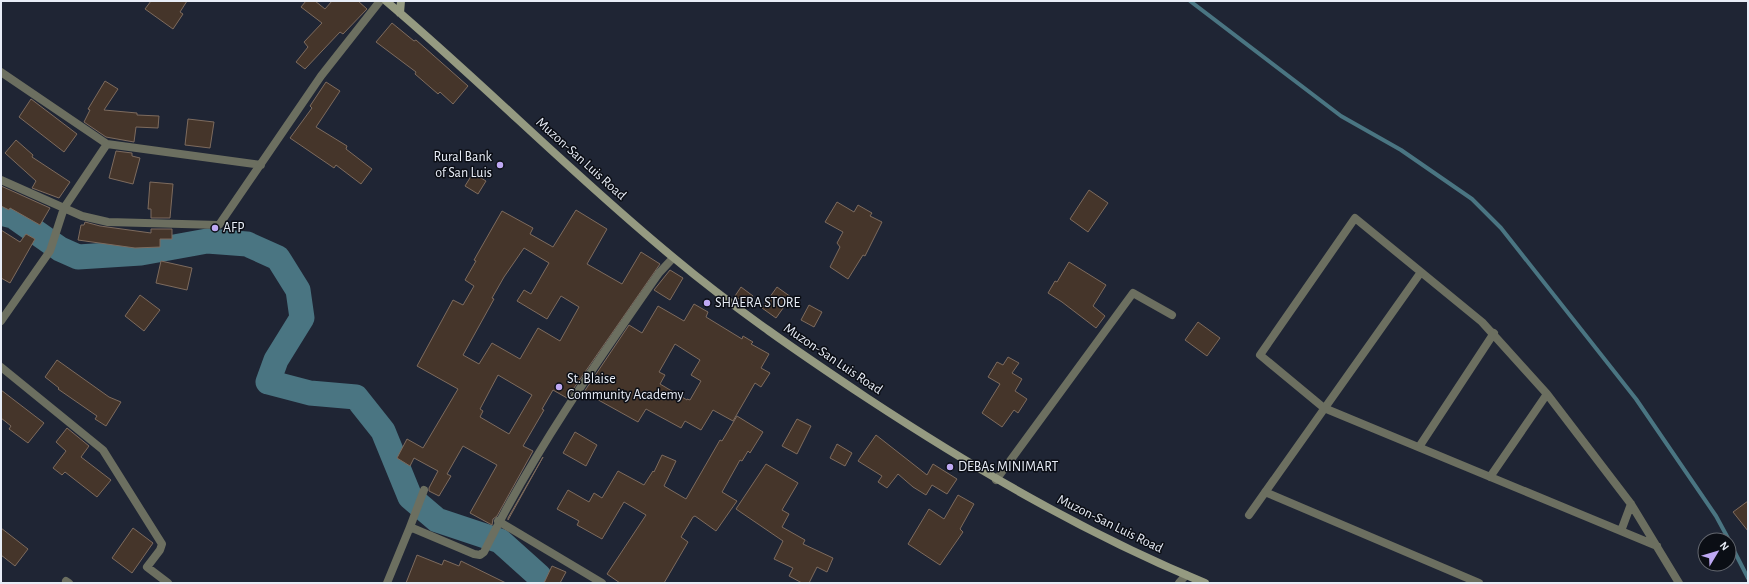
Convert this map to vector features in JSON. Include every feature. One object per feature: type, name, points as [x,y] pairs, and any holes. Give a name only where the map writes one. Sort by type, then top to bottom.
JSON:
[{"type":"main road","name":"Muzon-San Luis Road","points":[[386,1],[619,212],[673,258],[720,295],[815,364],[945,450],[996,480],[1066,519],[1205,583]]},
{"type":"main road","points":[[400,13],[401,1]]},
{"type":"street","points":[[1,180],[82,216],[108,222],[219,225],[321,76],[380,1]]},
{"type":"street","points":[[1,72],[107,144],[261,165]]},
{"type":"street","points":[[1,320],[50,251],[64,208],[107,144]]},
{"type":"street","points":[[1657,546],[1324,408],[1260,355],[1355,218],[1494,333],[1548,394],[1631,504],[1657,546],[1679,583]]},
{"type":"street","points":[[410,527],[474,554],[480,555],[484,552],[498,521],[575,392],[659,273],[673,258]]},
{"type":"street","points":[[1249,515],[1421,272]]},
{"type":"street","points":[[996,480],[1133,293],[1172,315]]},
{"type":"street","points":[[1419,448],[1494,333]]},
{"type":"street","points":[[1,367],[103,450],[162,544],[160,550],[147,567],[168,583]]},
{"type":"street","points":[[1490,477],[1548,394]]},
{"type":"street","points":[[387,583],[424,490]]},
{"type":"street","points":[[1265,492],[1479,583]]},
{"type":"street","points":[[1621,531],[1631,504]]},
{"type":"street","points":[[498,521],[602,583]]},
{"type":"street","points":[[1179,583],[1186,575]]},
{"type":"building","points":[[151,1],[187,1],[180,12],[183,14],[173,29],[145,9]]},
{"type":"building","points":[[306,1],[315,1],[325,9],[332,1],[358,1],[367,9],[343,34],[340,32],[305,69],[296,62],[308,47],[304,42],[322,23],[301,7]]},
{"type":"building","points":[[392,23],[414,41],[416,40],[468,86],[453,104],[440,92],[438,94],[415,74],[416,72],[376,42]]},
{"type":"building","points":[[105,81],[118,89],[104,110],[137,113],[137,115],[159,116],[158,128],[136,127],[134,142],[106,137],[84,122],[90,110],[88,109]]},
{"type":"building","points":[[326,82],[340,91],[316,127],[347,146],[346,149],[372,169],[361,184],[336,165],[334,168],[290,138],[312,108],[310,106]]},
{"type":"building","points":[[31,99],[77,134],[64,152],[19,117]]},
{"type":"building","points":[[188,119],[214,122],[210,148],[185,145]]},
{"type":"building","points":[[16,140],[33,155],[32,157],[70,182],[59,198],[32,188],[36,181],[5,153]]},
{"type":"building","points":[[116,151],[132,153],[132,156],[140,158],[133,184],[109,178]]},
{"type":"building","points":[[473,173],[486,181],[478,194],[465,186]]},
{"type":"building","points":[[150,182],[173,184],[170,218],[151,218],[151,209],[148,209]]},
{"type":"building","points":[[1,186],[50,208],[40,225],[10,208],[9,210],[1,206]]},
{"type":"building","points":[[1089,190],[1108,203],[1088,232],[1070,219]]},
{"type":"building","points":[[837,202],[854,212],[858,205],[872,213],[870,216],[882,222],[865,256],[863,255],[848,279],[830,267],[840,247],[837,243],[843,232],[825,222]]},
{"type":"building","points":[[576,210],[607,229],[587,264],[622,284],[641,252],[660,264],[567,398],[553,390],[542,409],[544,410],[523,446],[533,451],[497,516],[493,519],[492,525],[470,513],[497,465],[463,446],[447,474],[451,476],[439,496],[429,491],[429,488],[438,471],[414,458],[410,466],[397,458],[407,439],[423,448],[458,389],[417,366],[453,300],[463,305],[474,286],[465,280],[476,261],[474,260],[502,211],[533,228],[530,234],[553,247]],"holes":[[[524,248],[549,263],[531,294],[524,290],[517,301],[547,319],[561,296],[579,307],[560,341],[538,328],[520,359],[492,343],[479,364],[463,355],[494,299],[492,298],[504,277]],[[498,375],[532,395],[509,434],[480,417],[483,411],[480,409]]]},
{"type":"building","points":[[85,222],[100,226],[151,233],[151,229],[172,229],[172,239],[160,239],[160,247],[135,248],[78,240],[81,225],[84,225]]},
{"type":"building","points":[[1,230],[20,242],[26,234],[35,239],[10,283],[1,278]]},
{"type":"building","points":[[161,261],[192,268],[187,290],[156,283]]},
{"type":"building","points":[[1069,262],[1106,285],[1093,306],[1105,316],[1096,328],[1048,293],[1055,281],[1057,282]]},
{"type":"building","points":[[670,270],[683,278],[670,300],[654,290]]},
{"type":"building","points":[[741,287],[753,296],[747,305],[735,296]]},
{"type":"building","points":[[777,287],[791,297],[776,318],[762,308]]},
{"type":"building","points":[[140,295],[160,310],[144,331],[125,316]]},
{"type":"building","points":[[694,304],[708,312],[706,317],[742,339],[743,336],[753,342],[751,344],[769,354],[761,368],[770,373],[761,387],[755,383],[733,421],[713,410],[701,430],[685,421],[681,428],[646,409],[638,422],[584,392],[629,325],[642,333],[658,306],[684,321]],"holes":[[[675,344],[700,360],[691,375],[701,381],[690,400],[687,400],[660,384],[665,375],[659,372]]]},
{"type":"building","points":[[809,305],[822,312],[814,327],[801,320]]},
{"type":"building","points":[[1198,322],[1220,338],[1207,356],[1185,340]]},
{"type":"building","points":[[1008,357],[1019,363],[1012,373],[1022,379],[1015,391],[1027,399],[1018,413],[1014,410],[1002,427],[982,413],[1000,384],[988,377],[997,362],[1003,365]]},
{"type":"building","points":[[57,360],[109,397],[121,402],[106,426],[95,419],[97,416],[58,389],[59,388],[45,377]]},
{"type":"building","points":[[1,390],[44,423],[28,443],[9,429],[11,426],[1,418]]},
{"type":"building","points":[[737,416],[763,432],[750,453],[748,451],[742,461],[740,460],[722,492],[737,501],[716,531],[695,516],[693,517],[681,537],[688,542],[664,583],[620,583],[607,574],[646,515],[624,502],[602,539],[577,525],[579,521],[557,509],[568,490],[589,502],[594,493],[602,498],[618,471],[644,485],[653,471],[654,472],[662,455],[676,461],[664,486],[686,499],[720,440],[722,441]]},
{"type":"building","points":[[797,419],[811,426],[797,454],[782,446]]},
{"type":"building","points":[[67,428],[89,446],[81,457],[111,480],[97,497],[65,472],[62,475],[53,468],[66,451],[56,442]]},
{"type":"building","points":[[575,432],[597,445],[586,466],[563,453]]},
{"type":"building","points":[[876,435],[927,475],[933,464],[957,479],[947,494],[932,485],[926,495],[913,487],[898,474],[887,488],[878,482],[882,476],[858,461]]},
{"type":"building","points":[[837,444],[852,453],[845,466],[830,458]]},
{"type":"building","points":[[543,457],[508,520],[508,518]]},
{"type":"building","points":[[766,464],[798,483],[782,510],[789,514],[782,527],[805,540],[803,544],[833,558],[827,572],[817,567],[809,583],[802,583],[789,576],[793,568],[774,559],[783,541],[736,509]]},
{"type":"building","points":[[958,495],[974,504],[960,529],[963,532],[940,565],[908,544],[929,509],[944,519]]},
{"type":"building","points":[[1748,501],[1748,531],[1733,512]]},
{"type":"building","points":[[1,528],[28,549],[15,566],[1,555]]},
{"type":"building","points":[[133,528],[153,543],[132,573],[112,558]]},
{"type":"building","points":[[417,555],[442,565],[444,560],[459,566],[461,561],[506,583],[406,583]]},
{"type":"building","points":[[552,566],[566,572],[560,583],[544,583]]},
{"type":"waterway","points":[[1190,1],[1341,116],[1401,150],[1472,199],[1501,228],[1636,399],[1716,516],[1725,532]]},
{"type":"waterway","points":[[1,213],[13,216],[60,249],[78,257],[141,253],[207,241],[247,244],[278,258],[298,290],[302,318],[276,360],[268,382],[310,393],[356,397],[383,431],[410,497],[437,520],[500,541],[539,576],[542,583]]},
{"type":"waterway","points":[[1737,557],[1748,578]]},
{"type":"place","name":"Rural Bank of San Luis","points":[[500,165]]},
{"type":"place","name":"AFP","points":[[215,228]]},
{"type":"place","name":"SHAERA STORE","points":[[707,303]]},
{"type":"place","name":"St. Blaise Community Academy","points":[[559,387]]},
{"type":"place","name":"DEBAs MINIMART","points":[[950,467]]}]
